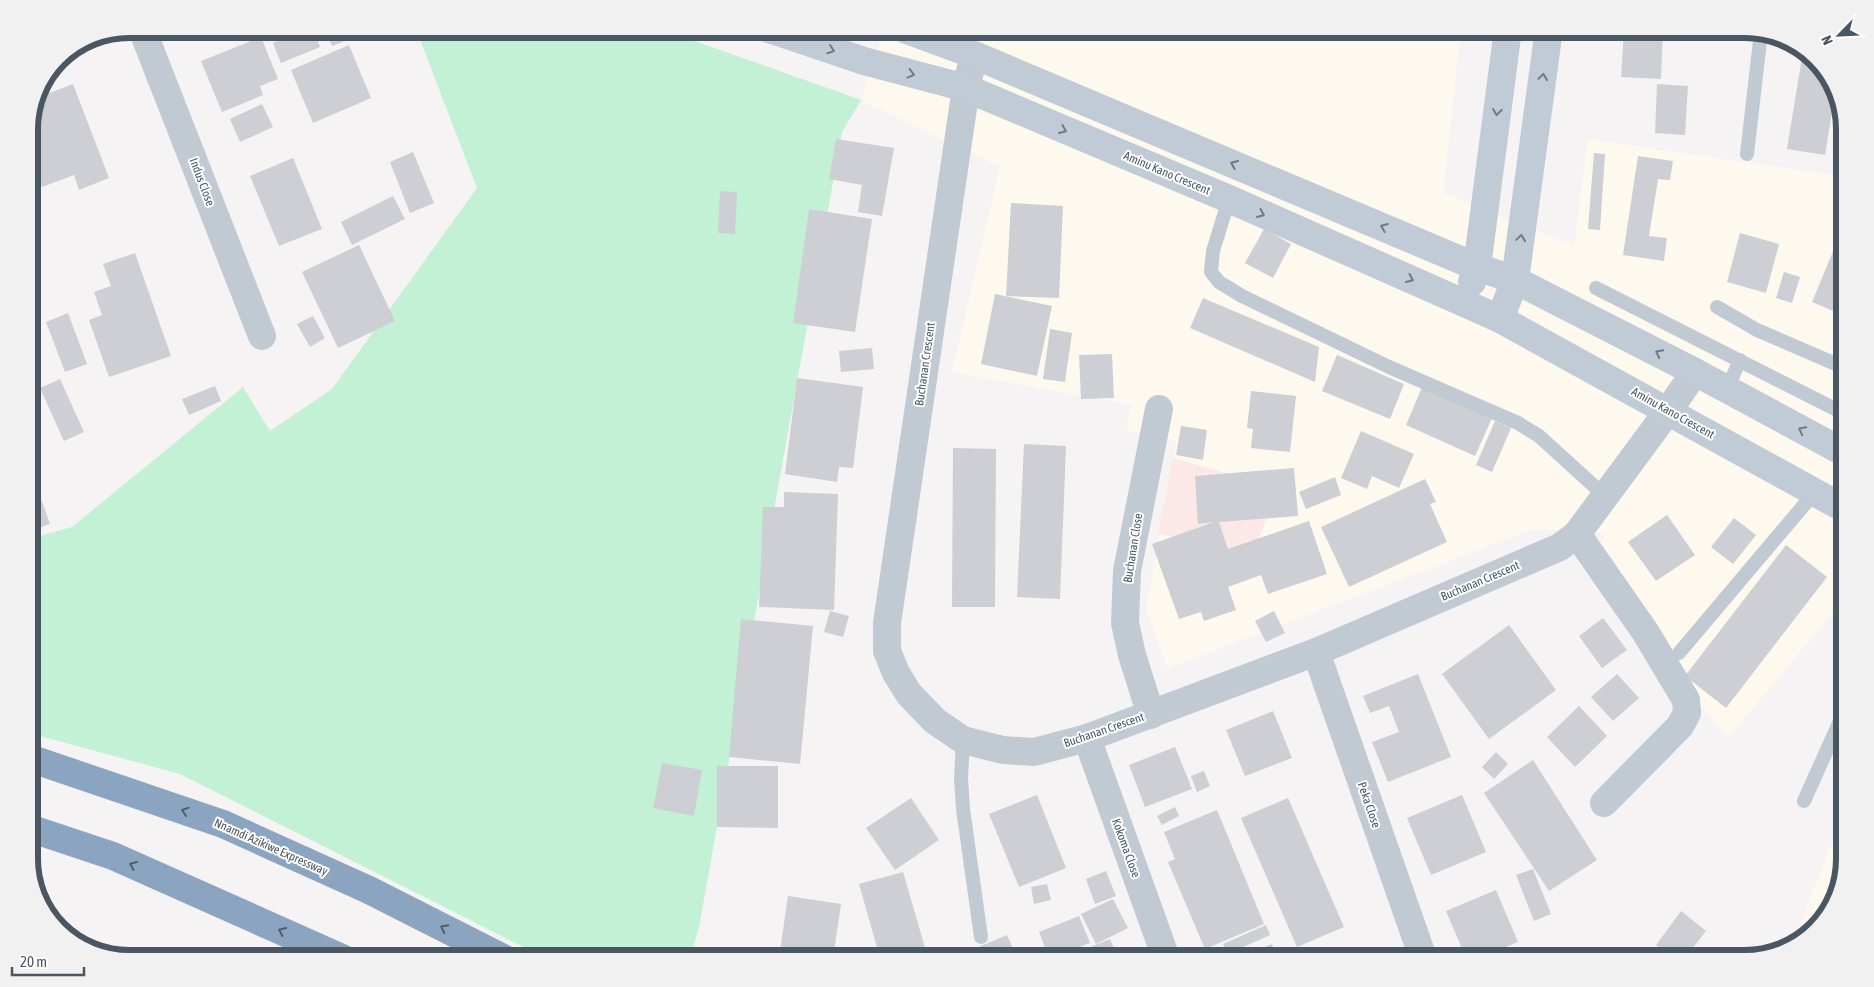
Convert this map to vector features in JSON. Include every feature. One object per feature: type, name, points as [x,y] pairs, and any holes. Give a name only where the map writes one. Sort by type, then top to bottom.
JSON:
[{"type":"highway","name":"Nnamdi Azikiwe Expressway","points":[[38,761],[223,824],[369,890],[488,950]]},
{"type":"highway","points":[[38,831],[113,856],[324,950]]},
{"type":"main road","name":"Aminu Kano Crescent","points":[[796,38],[864,61],[966,88],[1229,199],[1500,319],[1836,504]]},
{"type":"main road","points":[[935,38],[1477,267],[1515,280],[1836,444]]},
{"type":"main road","points":[[1464,303],[1477,267],[1507,38]]},
{"type":"main road","points":[[1500,319],[1515,280],[1548,38]]},
{"type":"street","name":"Indus Close","points":[[146,38],[262,336]]},
{"type":"street","name":"Buchanan Crescent","points":[[974,55],[966,88],[887,623],[887,651],[896,673],[909,694],[935,721],[963,740],[1004,750],[1034,752],[1087,738],[1316,652],[1560,547],[1577,534],[1695,372]]},
{"type":"street","name":"Buchanan Close","points":[[1151,715],[1132,655],[1125,623],[1127,571],[1159,409]]},
{"type":"street","points":[[1577,534],[1646,633],[1686,700],[1687,713],[1680,726],[1604,803]]},
{"type":"street","name":"Peka Close","points":[[1316,652],[1420,950]]},
{"type":"street","name":"Kokoma Close","points":[[1087,738],[1163,950]]},
{"type":"lane","points":[[1747,154],[1760,39]]},
{"type":"lane","points":[[1229,199],[1213,251],[1211,272],[1219,282],[1242,296],[1389,368],[1518,423],[1539,436],[1605,496]]},
{"type":"lane","points":[[1596,288],[1836,409]]},
{"type":"lane","points":[[1716,307],[1757,330],[1836,364]]},
{"type":"lane","points":[[1727,389],[1740,360]]},
{"type":"lane","points":[[1679,653],[1815,492]]},
{"type":"lane","points":[[1804,801],[1836,730]]},
{"type":"lane","points":[[963,740],[961,778],[963,809],[981,937]]},
{"type":"shaded area","points":[[881,38],[1460,38],[1443,193],[1574,246],[1588,139],[1836,176],[1836,609],[1728,738],[1582,565],[1606,534],[1533,529],[1168,668],[1146,610],[1176,442],[1127,430],[1131,405],[952,372],[1000,167],[861,100]]},
{"type":"shaded area","points":[[1173,458],[1278,488],[1248,567],[1194,541],[1158,534]]},
{"type":"shaded area","points":[[1836,834],[1836,870],[1832,888],[1814,918],[1796,934]]},
{"type":"green space","points":[[419,38],[686,38],[861,100],[842,132],[699,927],[692,950],[529,950],[180,774],[38,735],[38,536],[72,527],[243,387],[270,431],[332,389],[477,188]]},
{"type":"building","points":[[261,38],[278,79],[260,86],[263,95],[222,112],[201,61]]},
{"type":"building","points":[[285,38],[316,38],[320,47],[281,63],[273,43]]},
{"type":"building","points":[[329,38],[352,38],[332,46]]},
{"type":"building","points":[[1623,38],[1663,38],[1661,79],[1621,77]]},
{"type":"building","points":[[349,45],[371,98],[313,123],[291,70]]},
{"type":"building","points":[[1802,58],[1821,78],[1833,104],[1825,155],[1787,149]]},
{"type":"building","points":[[73,84],[109,178],[79,190],[74,175],[42,187],[38,177],[38,117],[44,95]]},
{"type":"building","points":[[1657,84],[1688,86],[1685,135],[1655,133]]},
{"type":"building","points":[[262,104],[273,127],[240,142],[230,119]]},
{"type":"building","points":[[836,139],[894,148],[882,216],[858,212],[862,185],[829,179]]},
{"type":"building","points":[[413,152],[434,203],[410,213],[390,162]]},
{"type":"building","points":[[1594,153],[1605,154],[1600,230],[1588,229]]},
{"type":"building","points":[[1638,156],[1673,161],[1670,180],[1658,179],[1649,236],[1667,238],[1664,261],[1623,255]]},
{"type":"building","points":[[293,158],[322,229],[279,246],[250,176]]},
{"type":"building","points":[[720,191],[737,192],[735,234],[718,233]]},
{"type":"building","points":[[393,196],[405,219],[352,245],[341,222]]},
{"type":"building","points":[[1011,203],[1063,206],[1059,298],[1006,296]]},
{"type":"building","points":[[809,209],[872,219],[855,332],[793,323]]},
{"type":"building","points":[[1264,229],[1291,244],[1273,278],[1245,263]]},
{"type":"building","points":[[1740,233],[1779,244],[1766,293],[1727,282]]},
{"type":"building","points":[[359,245],[395,321],[338,348],[302,272]]},
{"type":"building","points":[[1834,249],[1836,250],[1836,312],[1812,302]]},
{"type":"building","points":[[135,253],[171,356],[109,377],[89,320],[102,315],[94,292],[111,286],[103,264]]},
{"type":"building","points":[[1784,272],[1800,277],[1792,303],[1776,298]]},
{"type":"building","points":[[995,294],[1052,306],[1037,376],[981,364]]},
{"type":"building","points":[[1203,298],[1319,347],[1315,382],[1190,328]]},
{"type":"building","points":[[68,313],[87,364],[65,372],[46,322]]},
{"type":"building","points":[[313,316],[325,338],[310,347],[297,324]]},
{"type":"building","points":[[1050,329],[1072,333],[1065,382],[1043,379]]},
{"type":"building","points":[[872,348],[874,369],[841,372],[839,351]]},
{"type":"building","points":[[1112,354],[1114,398],[1081,399],[1079,355]]},
{"type":"building","points":[[1337,355],[1404,384],[1390,419],[1322,391]]},
{"type":"building","points":[[797,378],[863,387],[853,468],[839,467],[837,482],[785,474]]},
{"type":"building","points":[[60,379],[84,432],[64,441],[40,388]]},
{"type":"building","points":[[1423,385],[1493,416],[1475,456],[1406,425]]},
{"type":"building","points":[[215,386],[221,401],[189,415],[182,399]]},
{"type":"building","points":[[1251,391],[1296,396],[1290,452],[1251,448],[1253,429],[1247,428]]},
{"type":"building","points":[[1495,421],[1511,428],[1492,472],[1476,465]]},
{"type":"building","points":[[1181,426],[1207,430],[1203,460],[1176,455]]},
{"type":"building","points":[[1361,431],[1414,454],[1399,488],[1372,476],[1367,489],[1341,478]]},
{"type":"building","points":[[1024,444],[1066,446],[1060,599],[1017,597]]},
{"type":"building","points":[[953,448],[996,449],[995,607],[952,607]]},
{"type":"building","points":[[1294,468],[1298,516],[1219,522],[1228,549],[1309,521],[1327,574],[1268,594],[1261,575],[1228,587],[1236,610],[1204,621],[1201,612],[1179,619],[1152,544],[1214,522],[1198,524],[1195,476]]},
{"type":"building","points":[[1335,477],[1341,495],[1306,509],[1299,492]]},
{"type":"building","points":[[1425,479],[1436,502],[1430,504],[1447,542],[1349,587],[1321,527]]},
{"type":"building","points":[[784,492],[838,494],[834,610],[759,607],[763,507],[784,507]]},
{"type":"building","points":[[42,501],[50,524],[38,528],[38,503]]},
{"type":"building","points":[[1667,515],[1695,555],[1656,581],[1628,542]]},
{"type":"building","points":[[1734,518],[1756,535],[1733,564],[1711,547]]},
{"type":"building","points":[[1786,545],[1827,577],[1726,708],[1685,676]]},
{"type":"building","points":[[830,611],[849,616],[843,637],[824,632]]},
{"type":"building","points":[[1274,611],[1285,633],[1266,642],[1255,621]]},
{"type":"building","points":[[1603,618],[1627,650],[1602,668],[1579,636]]},
{"type":"building","points":[[741,619],[813,626],[800,764],[729,757]]},
{"type":"building","points":[[1509,625],[1556,690],[1489,739],[1442,674]]},
{"type":"building","points":[[1418,674],[1451,757],[1388,782],[1372,742],[1399,732],[1389,706],[1370,713],[1363,696]]},
{"type":"building","points":[[1617,674],[1639,698],[1613,721],[1591,697]]},
{"type":"building","points":[[1579,706],[1607,736],[1575,767],[1547,737]]},
{"type":"building","points":[[1273,711],[1292,758],[1245,776],[1226,730]]},
{"type":"building","points":[[1175,747],[1192,789],[1145,807],[1129,765]]},
{"type":"building","points":[[1496,752],[1508,764],[1494,779],[1482,767]]},
{"type":"building","points":[[1533,760],[1597,860],[1549,891],[1484,793]]},
{"type":"building","points":[[662,763],[702,770],[694,816],[653,808]]},
{"type":"building","points":[[717,766],[778,766],[778,828],[717,827]]},
{"type":"building","points":[[1204,771],[1210,786],[1197,792],[1191,776]]},
{"type":"building","points":[[1037,795],[1066,868],[1019,887],[989,814]]},
{"type":"building","points":[[1462,795],[1486,852],[1431,875],[1407,818]]},
{"type":"building","points":[[911,798],[939,840],[895,870],[866,828]]},
{"type":"building","points":[[1288,798],[1344,927],[1297,947],[1241,818]]},
{"type":"building","points":[[1175,807],[1179,816],[1162,825],[1157,816]]},
{"type":"building","points":[[1217,810],[1264,924],[1205,949],[1168,862],[1175,859],[1164,832]]},
{"type":"building","points":[[1533,869],[1551,914],[1534,921],[1516,875]]},
{"type":"building","points":[[1106,871],[1116,896],[1095,904],[1086,879]]},
{"type":"building","points":[[903,872],[926,950],[878,950],[859,884]]},
{"type":"building","points":[[1047,884],[1051,900],[1034,904],[1031,887]]},
{"type":"building","points":[[1496,890],[1518,942],[1498,950],[1463,950],[1446,911]]},
{"type":"building","points":[[788,896],[841,904],[834,950],[780,950]]},
{"type":"building","points":[[1113,899],[1128,928],[1096,944],[1081,914]]},
{"type":"building","points":[[1681,911],[1706,931],[1691,950],[1663,950],[1656,945]]},
{"type":"building","points":[[1079,916],[1090,943],[1071,950],[1046,950],[1039,932]]},
{"type":"building","points":[[1266,925],[1270,935],[1237,950],[1226,950],[1223,944]]},
{"type":"building","points":[[1007,935],[1014,950],[971,950]]},
{"type":"building","points":[[1110,939],[1115,950],[1083,950]]},
{"type":"building","points":[[1272,944],[1274,950],[1257,950]]}]
